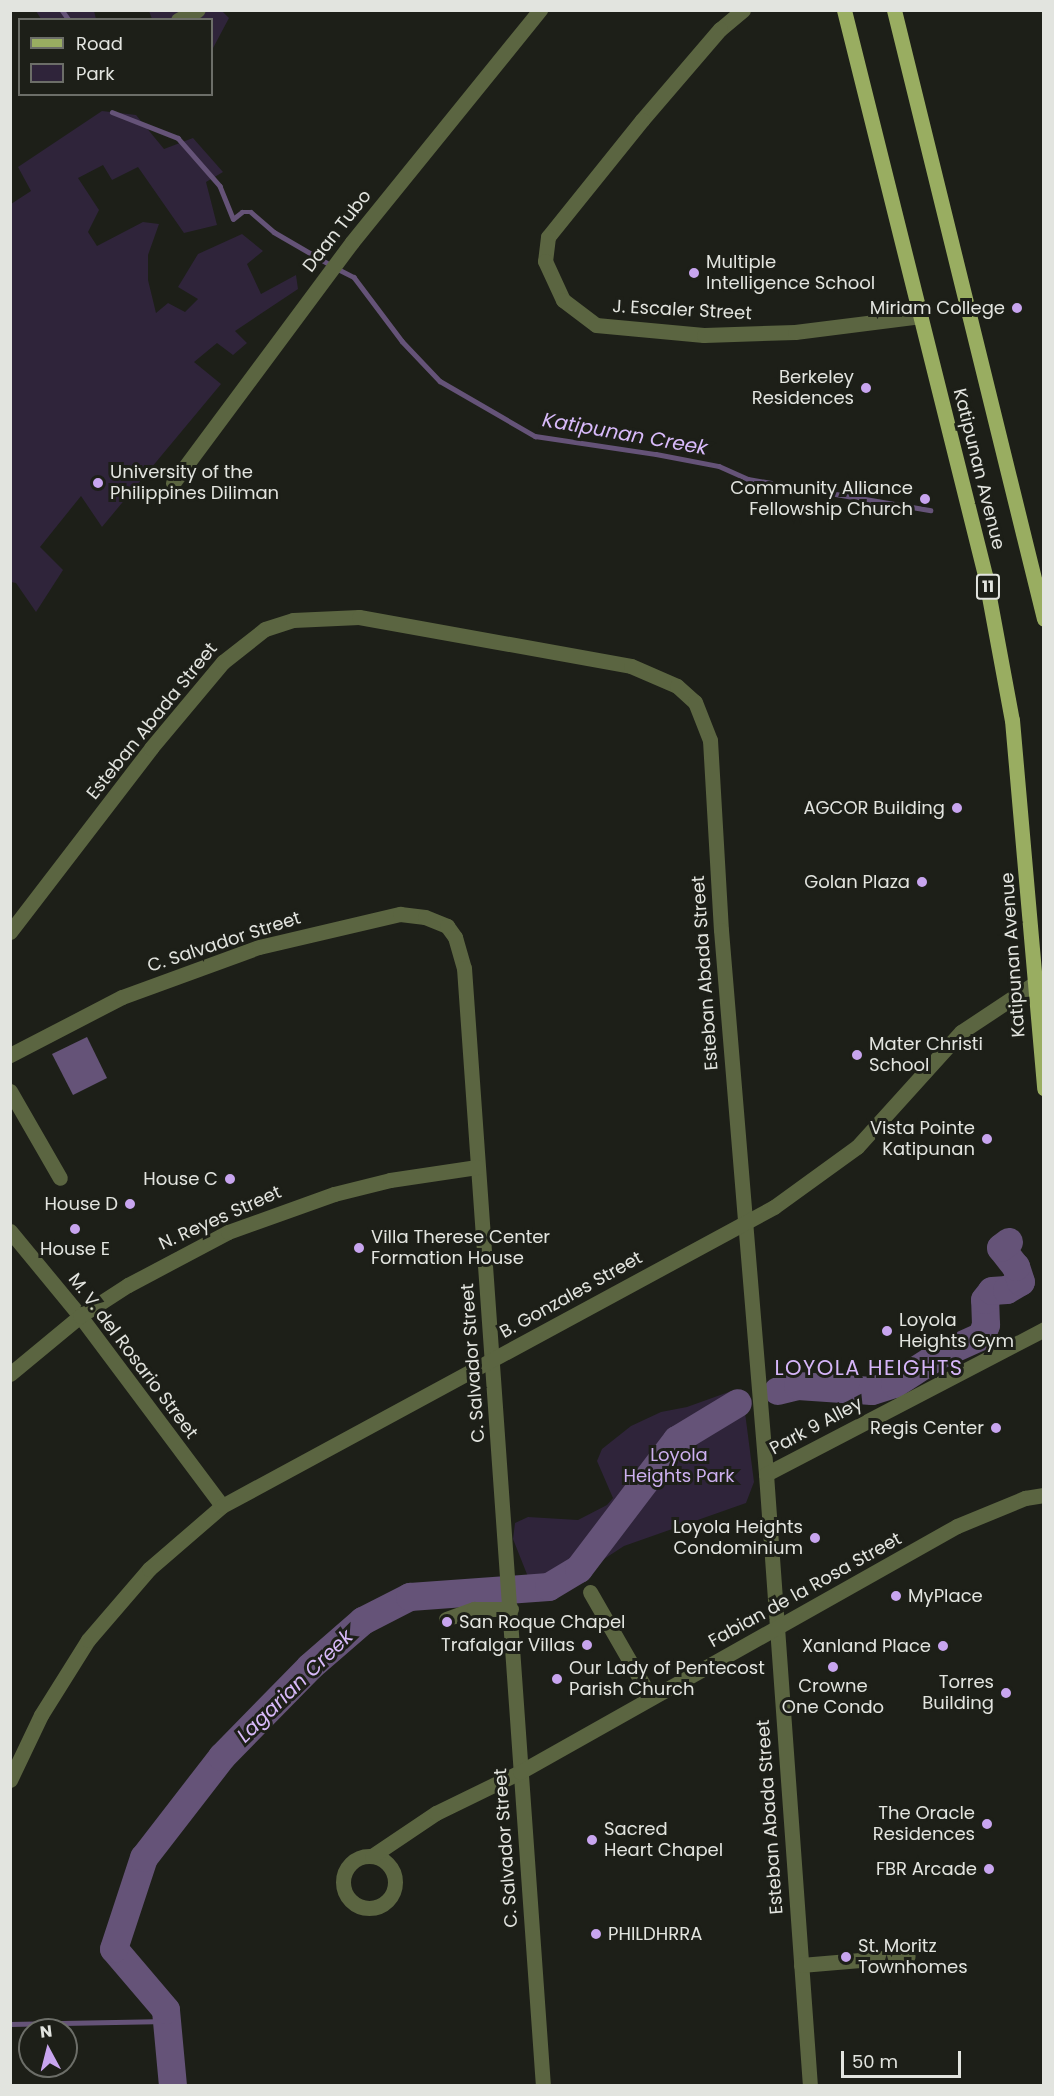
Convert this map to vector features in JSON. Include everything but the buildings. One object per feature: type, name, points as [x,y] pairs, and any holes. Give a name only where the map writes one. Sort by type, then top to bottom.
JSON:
[{"type":"main road","name":"Katipunan Avenue","points":[[844,10],[985,575],[1012,720],[1039,980],[1044,1089]]},
{"type":"main road","name":"Katipunan Avenue","points":[[894,10],[1044,619]]},
{"type":"street","points":[[182,18],[198,10]]},
{"type":"street","name":"Daan Tubo","points":[[173,483],[352,242],[540,10]]},
{"type":"street","name":"J. Escaler Street","points":[[742,10],[699,53],[548,237],[545,261],[563,300],[596,325],[704,335],[795,332],[921,316]]},
{"type":"street","name":"Esteban Abada Street","points":[[10,932],[202,687],[238,648],[265,629],[306,618],[359,617],[631,666],[655,674],[695,702],[710,740],[744,1224],[766,1474],[810,2085]]},
{"type":"street","name":"C. Salvador Street","points":[[10,1055],[122,997],[191,969],[259,947],[370,919],[400,914],[425,917],[447,926],[455,937],[464,968],[477,1167],[494,1360],[520,1772],[543,2085]]},
{"type":"street","name":"B. Gonzales Street","points":[[10,1780],[41,1715],[88,1640],[149,1569],[222,1506],[744,1224],[821,1176],[857,1147],[961,1032],[1039,980]]},
{"type":"street","points":[[10,1091],[60,1178]]},
{"type":"street","name":"N. Reyes Street","points":[[10,1374],[81,1316],[177,1257],[281,1211],[390,1180],[477,1167]]},
{"type":"street","name":"M. V. del Rosario Street","points":[[10,1232],[81,1316],[222,1506]]},
{"type":"street","name":"Park 9 Alley","points":[[766,1474],[1044,1329]]},
{"type":"street","name":"Fabian de la Rosa Street","points":[[372,1856],[436,1813],[520,1772],[957,1526],[1025,1498],[1044,1496]]},
{"type":"street","points":[[590,1592],[651,1698]]},
{"type":"street","points":[[446,1619],[474,1609],[511,1609]]},
{"type":"street","points":[[801,1965],[908,1956]]},
{"type":"green space","points":[[36,11],[94,11],[96,18],[40,18]]},
{"type":"green space","points":[[149,11],[222,11],[229,18],[213,48],[213,18],[152,18]]},
{"type":"green space","points":[[102,111],[136,115],[164,149],[193,138],[223,172],[206,182],[217,225],[184,233],[138,167],[112,180],[103,165],[78,178],[99,210],[88,232],[97,246],[143,222],[159,224],[148,255],[148,280],[156,313],[168,303],[185,312],[198,299],[178,287],[198,254],[242,234],[263,251],[247,264],[261,294],[296,275],[298,289],[235,331],[247,343],[233,355],[217,343],[194,362],[221,384],[102,527],[81,496],[40,547],[63,570],[36,612],[16,583],[11,582],[11,204],[31,191],[18,167]]},
{"type":"green space","name":"Loyola Heights Park","points":[[737,1389],[743,1397],[754,1482],[746,1503],[624,1546],[538,1602],[513,1539],[515,1523],[528,1517],[578,1520],[607,1505],[613,1498],[597,1461],[602,1449],[631,1426],[661,1412],[687,1407]]},
{"type":"shaded area","points":[[87,1037],[107,1078],[73,1095],[52,1054]]},
{"type":"waterway","name":"Katipunan Creek","points":[[62,10],[68,18]]},
{"type":"waterway","name":"Katipunan Creek","points":[[112,112],[178,138],[220,186],[233,219],[242,212],[251,212],[274,232],[329,264]]},
{"type":"waterway","name":"Katipunan Creek","points":[[338,269],[354,277],[402,341],[440,381],[535,436],[656,454],[719,466],[748,479],[930,510]]},
{"type":"waterway","name":"Lagarian Creek","points":[[778,1391],[798,1386],[872,1391],[895,1384],[938,1356],[982,1336],[986,1325],[985,1300],[992,1291],[1007,1290],[1021,1282],[1016,1267],[1001,1248],[1009,1242]]},
{"type":"waterway","name":"Lagarian Creek","points":[[173,2086],[166,2010],[114,1949],[144,1858],[222,1757],[310,1667],[363,1621],[410,1597],[549,1587],[579,1569],[677,1440],[738,1403]]},
{"type":"waterway","points":[[10,2024],[167,2021]]},
{"type":"place","name":"Multiple Intelligence School","points":[[694,273]]},
{"type":"place","name":"Miriam College","points":[[1017,308]]},
{"type":"place","name":"Berkeley Residences","points":[[866,388]]},
{"type":"place","name":"University of the Philippines Diliman","points":[[98,483]]},
{"type":"place","name":"Community Alliance Fellowship Church","points":[[925,499]]},
{"type":"place","name":"AGCOR Building","points":[[957,808]]},
{"type":"place","name":"Golan Plaza","points":[[922,882]]},
{"type":"place","name":"Mater Christi School","points":[[857,1055]]},
{"type":"place","name":"Vista Pointe Katipunan","points":[[987,1139]]},
{"type":"place","name":"House C","points":[[230,1179]]},
{"type":"place","name":"House D","points":[[130,1204]]},
{"type":"place","name":"House E","points":[[75,1229]]},
{"type":"place","name":"Villa Therese Center Formation House","points":[[359,1248]]},
{"type":"place","name":"Loyola Heights Gym","points":[[887,1331]]},
{"type":"place","name":"Regis Center","points":[[996,1428]]},
{"type":"place","name":"Loyola Heights Condominium","points":[[815,1538]]},
{"type":"place","name":"MyPlace","points":[[896,1596]]},
{"type":"place","name":"San Roque Chapel","points":[[447,1622]]},
{"type":"place","name":"Trafalgar Villas","points":[[587,1645]]},
{"type":"place","name":"Xanland Place","points":[[943,1646]]},
{"type":"place","name":"Crowne One Condo","points":[[833,1667]]},
{"type":"place","name":"Our Lady of Pentecost Parish Church","points":[[557,1679]]},
{"type":"place","name":"Torres Building","points":[[1006,1693]]},
{"type":"place","name":"The Oracle Residences","points":[[987,1824]]},
{"type":"place","name":"Sacred Heart Chapel","points":[[592,1840]]},
{"type":"place","name":"FBR Arcade","points":[[989,1869]]},
{"type":"place","name":"PHILDHRRA","points":[[596,1934]]},
{"type":"place","name":"St. Moritz Townhomes","points":[[846,1957]]},
{"type":"district","name":"LOYOLA HEIGHTS","points":[[869,1368]]}]
